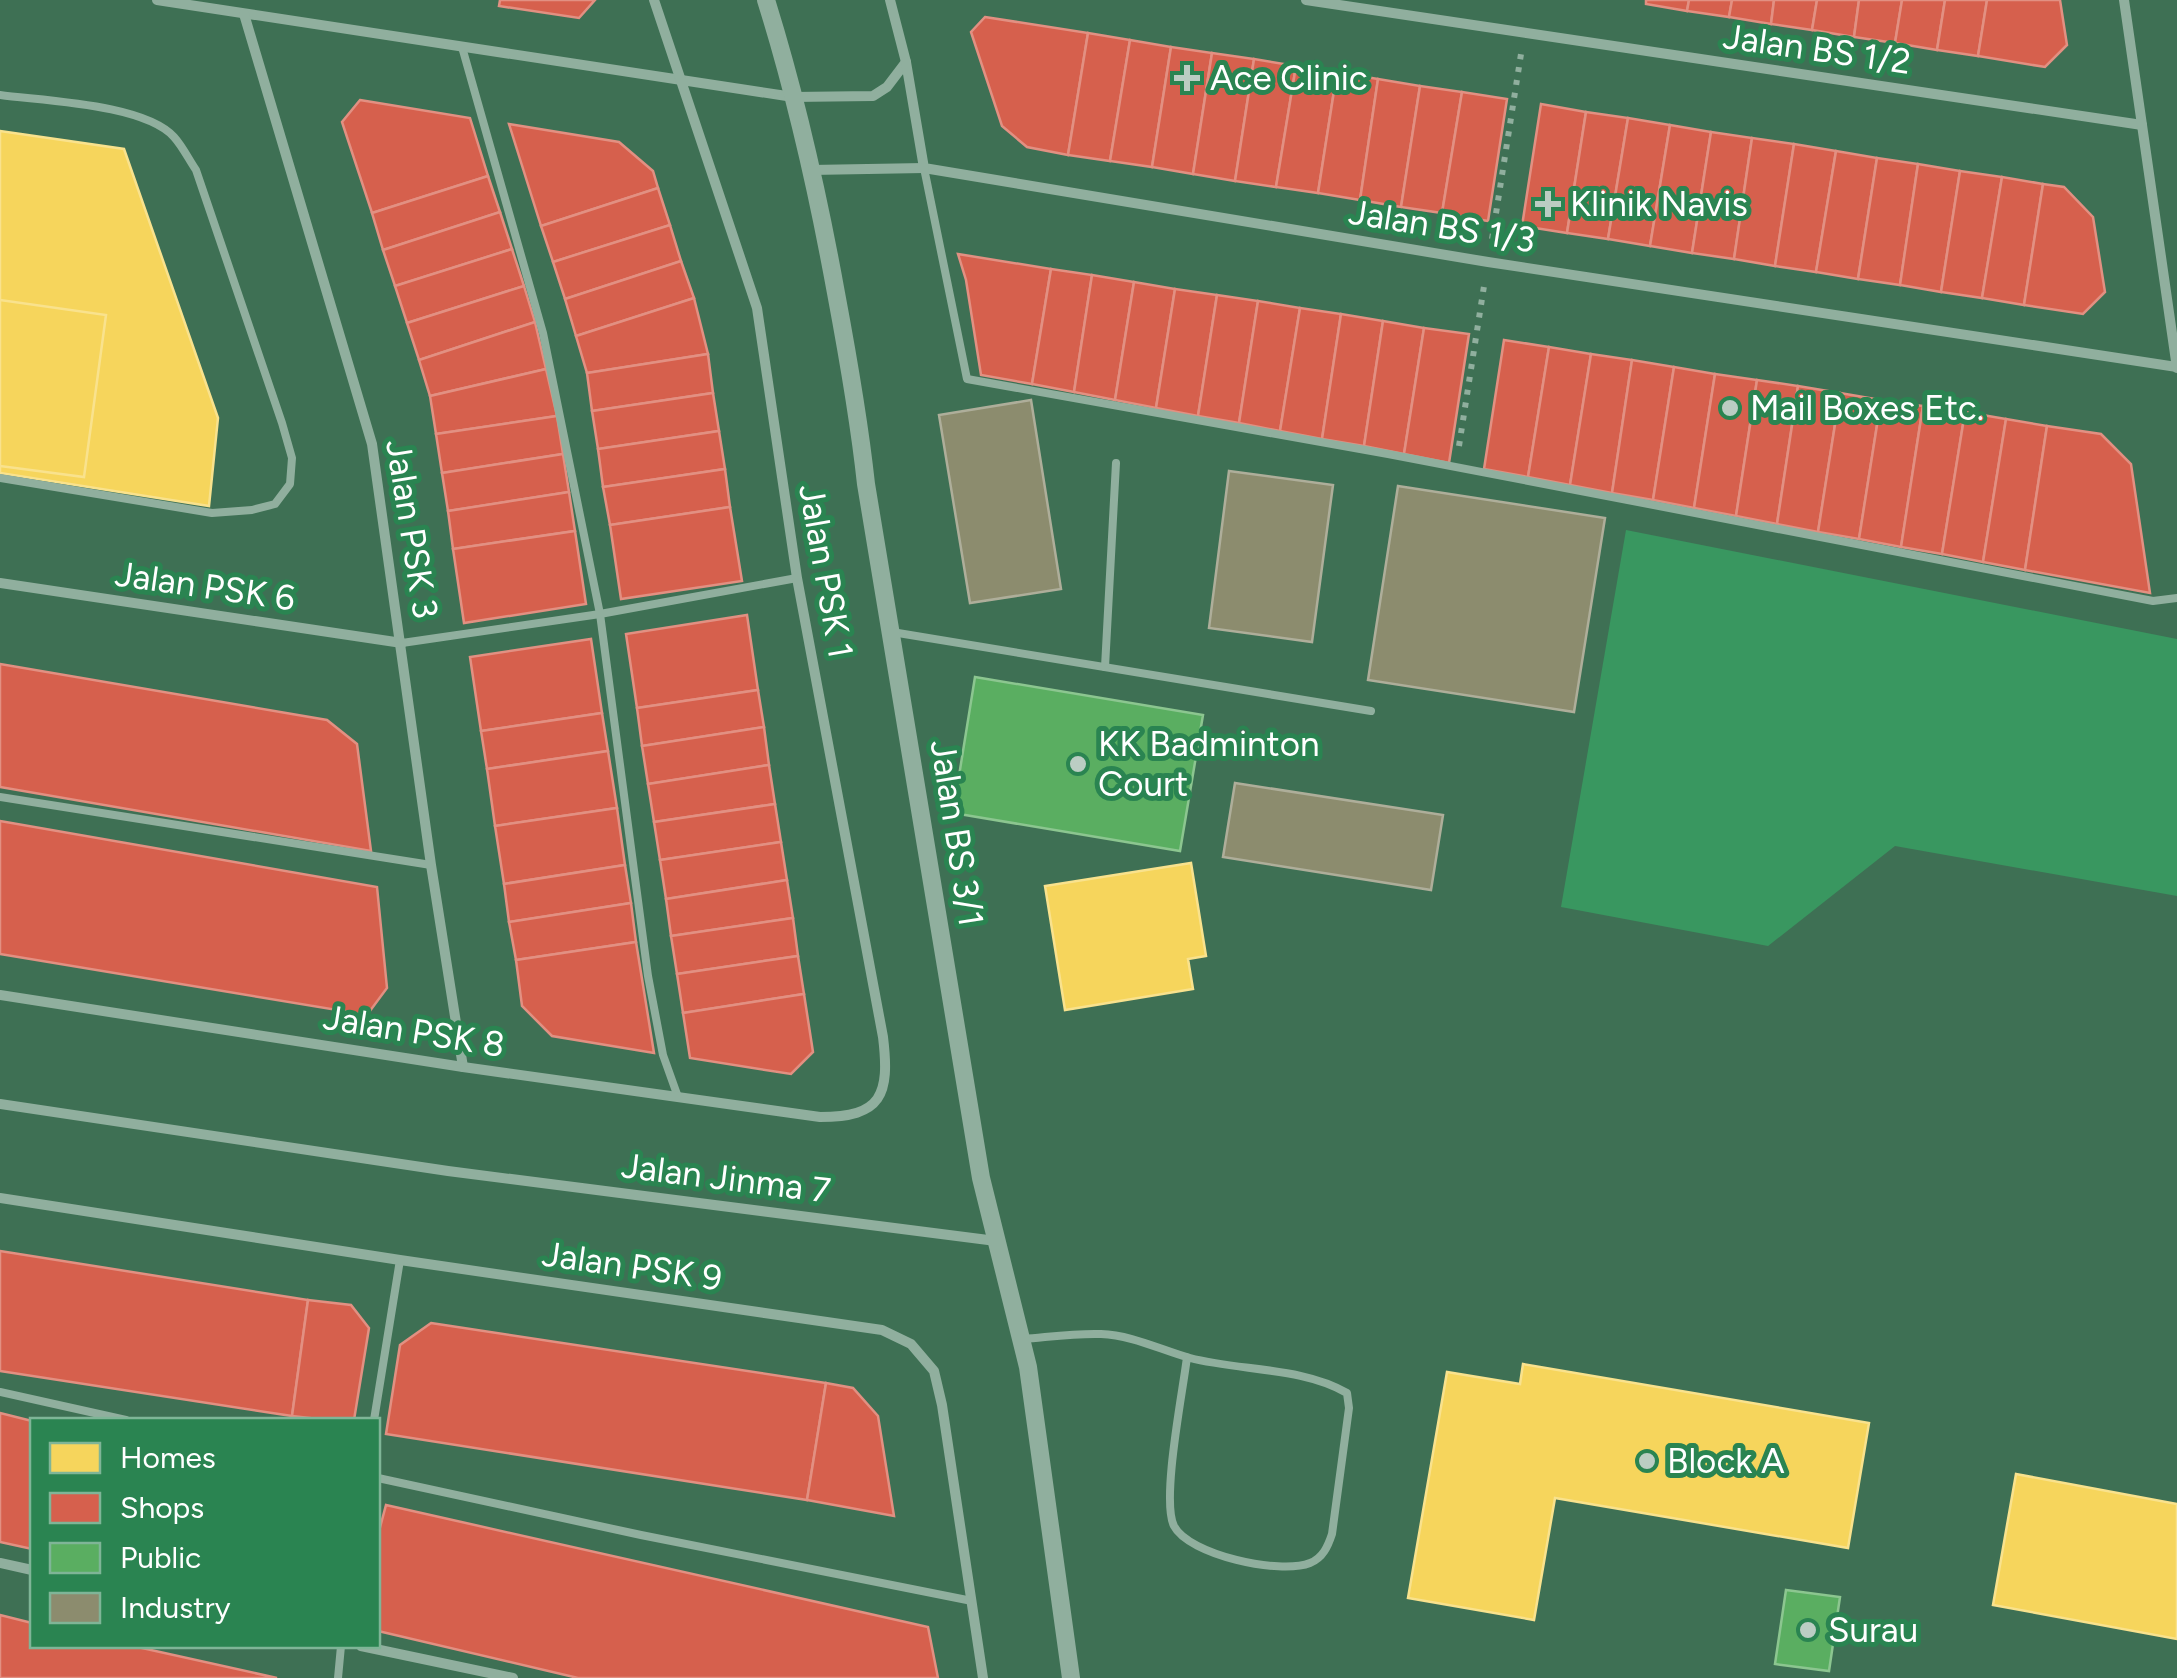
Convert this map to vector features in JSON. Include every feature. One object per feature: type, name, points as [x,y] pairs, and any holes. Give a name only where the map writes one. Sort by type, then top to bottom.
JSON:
[{"type":"street","points":[[158,0],[793,97],[874,96],[887,87],[906,62]]},
{"type":"street","name":"Jalan PSK 1","points":[[654,0],[757,308],[797,578],[885,1055],[882,1089],[876,1102],[862,1113],[820,1117]]},
{"type":"street","name":"Jalan BS 3/1","points":[[766,0],[821,209],[859,415],[866,484],[981,1178],[1028,1367],[1071,1678]]},
{"type":"street","points":[[890,0],[906,62],[924,168]]},
{"type":"street","name":"Jalan BS 1/2","points":[[1306,0],[2142,125]]},
{"type":"street","points":[[2124,0],[2177,368]]},
{"type":"street","name":"Jalan PSK 3","points":[[244,14],[372,444],[463,1067]]},
{"type":"street","name":"Jalan BS 1/3","points":[[811,170],[924,168],[1488,262],[2177,368]]},
{"type":"street","name":"Jalan PSK 6","points":[[0,583],[402,643]]},
{"type":"street","name":"Jalan PSK 8","points":[[0,995],[463,1067],[820,1117]]},
{"type":"street","name":"Jalan Jinma 7","points":[[0,1104],[448,1172],[996,1241]]},
{"type":"street","name":"Jalan PSK 9","points":[[0,1198],[882,1330],[911,1344],[934,1372],[942,1405],[983,1678]]},
{"type":"street","points":[[0,1562],[30,1570]]},
{"type":"street","points":[[370,1648],[513,1678]]},
{"type":"lane","points":[[462,48],[543,333],[600,614],[648,976],[663,1055],[678,1097]]},
{"type":"lane","points":[[0,95],[109,109],[146,118],[173,136],[196,170],[292,458],[290,484],[275,504],[212,513],[0,478]]},
{"type":"lane","points":[[924,168],[967,379],[1456,467],[2152,601],[2177,598]]},
{"type":"lane","points":[[1105,667],[1116,463]]},
{"type":"lane","points":[[402,643],[600,614],[797,578]]},
{"type":"lane","points":[[892,632],[1371,711]]},
{"type":"lane","points":[[0,797],[432,865]]},
{"type":"lane","points":[[374,1418],[400,1260]]},
{"type":"lane","points":[[1020,1339],[1103,1334],[1147,1342],[1187,1357],[1329,1382],[1347,1393],[1332,1534],[1326,1552],[1312,1563],[1286,1567],[1210,1552],[1188,1542],[1175,1528],[1169,1510],[1187,1357]]},
{"type":"lane","points":[[0,1392],[117,1418]]},
{"type":"lane","points":[[380,1478],[972,1601]]},
{"type":"lane","points":[[338,1678],[342,1648]]},
{"type":"path","points":[[1456,467],[1511,114]]},
{"type":"green space","points":[[1626,530],[2177,639],[2177,896],[1895,846],[1768,946],[1561,907]]},
{"type":"building: Homes","points":[[0,131],[124,149],[218,418],[209,506],[0,473]]},
{"type":"building: Homes","points":[[0,300],[106,315],[84,477],[0,466]]},
{"type":"building: Homes","points":[[1191,863],[1206,956],[1188,959],[1193,989],[1065,1010],[1045,886]]},
{"type":"building: Homes","name":"Block A","points":[[1523,1364],[1869,1423],[1848,1548],[1555,1498],[1534,1620],[1408,1598],[1447,1372],[1520,1384]]},
{"type":"building: Homes","points":[[2016,1474],[2177,1504],[2177,1639],[1993,1605]]},
{"type":"building: Shops","points":[[500,0],[595,0],[579,18],[499,6]]},
{"type":"building: Shops","points":[[1646,0],[1689,0],[1687,11],[1646,4]]},
{"type":"building: Shops","points":[[1689,0],[1732,0],[1729,17],[1687,11]]},
{"type":"building: Shops","points":[[1732,0],[1774,0],[1771,24],[1729,17]]},
{"type":"building: Shops","points":[[1774,0],[1817,0],[1812,30],[1771,24]]},
{"type":"building: Shops","points":[[1817,0],[1859,0],[1854,37],[1812,30]]},
{"type":"building: Shops","points":[[1859,0],[1902,0],[1895,43],[1854,37]]},
{"type":"building: Shops","points":[[1902,0],[1945,0],[1937,50],[1895,43]]},
{"type":"building: Shops","points":[[1945,0],[1987,0],[1978,56],[1937,50]]},
{"type":"building: Shops","points":[[1987,0],[2060,0],[2067,45],[2045,67],[1978,56]]},
{"type":"building: Shops","points":[[985,17],[1088,33],[1068,155],[1027,147],[1002,126],[971,32]]},
{"type":"building: Shops","points":[[1088,33],[1130,40],[1110,161],[1068,155]]},
{"type":"building: Shops","points":[[1130,40],[1171,47],[1152,167],[1110,161]]},
{"type":"building: Shops","points":[[1171,47],[1212,53],[1193,174],[1152,167]]},
{"type":"building: Shops","points":[[1212,53],[1254,59],[1235,181],[1193,174]]},
{"type":"building: Shops","points":[[1254,59],[1296,66],[1276,187],[1235,181]]},
{"type":"building: Shops","points":[[1296,66],[1337,72],[1318,193],[1276,187]]},
{"type":"building: Shops","points":[[1337,72],[1378,79],[1360,200],[1318,193]]},
{"type":"building: Shops","points":[[1378,79],[1420,86],[1401,207],[1360,200]]},
{"type":"building: Shops","points":[[1420,86],[1462,92],[1442,213],[1401,207]]},
{"type":"building: Shops","points":[[1462,92],[1507,99],[1488,221],[1442,213]]},
{"type":"building: Shops","points":[[360,100],[470,118],[488,176],[372,213],[342,122]]},
{"type":"building: Shops","points":[[1541,104],[1586,112],[1567,233],[1522,226]]},
{"type":"building: Shops","points":[[1586,112],[1628,118],[1608,239],[1567,233]]},
{"type":"building: Shops","points":[[1628,118],[1670,125],[1650,246],[1608,239]]},
{"type":"building: Shops","points":[[509,124],[619,142],[653,171],[658,188],[541,226]]},
{"type":"building: Shops","points":[[1670,125],[1711,132],[1692,253],[1650,246]]},
{"type":"building: Shops","points":[[1711,132],[1752,138],[1734,259],[1692,253]]},
{"type":"building: Shops","points":[[1752,138],[1794,144],[1775,266],[1734,259]]},
{"type":"building: Shops","points":[[1794,144],[1836,151],[1816,272],[1775,266]]},
{"type":"building: Shops","points":[[1836,151],[1877,158],[1858,279],[1816,272]]},
{"type":"building: Shops","points":[[1877,158],[1918,164],[1900,285],[1858,279]]},
{"type":"building: Shops","points":[[1918,164],[1960,171],[1941,292],[1900,285]]},
{"type":"building: Shops","points":[[1960,171],[2002,177],[1982,298],[1941,292]]},
{"type":"building: Shops","points":[[488,176],[500,212],[383,250],[372,213]]},
{"type":"building: Shops","points":[[2002,177],[2043,184],[2024,305],[1982,298]]},
{"type":"building: Shops","points":[[2043,184],[2064,187],[2093,217],[2105,292],[2083,314],[2024,305]]},
{"type":"building: Shops","points":[[658,188],[670,225],[553,262],[541,226]]},
{"type":"building: Shops","points":[[500,212],[512,249],[395,286],[383,250]]},
{"type":"building: Shops","points":[[670,225],[681,261],[565,299],[553,262]]},
{"type":"building: Shops","points":[[512,249],[524,286],[407,323],[395,286]]},
{"type":"building: Shops","points":[[958,254],[1051,269],[1032,384],[981,375],[966,280]]},
{"type":"building: Shops","points":[[681,261],[694,298],[576,336],[565,299]]},
{"type":"building: Shops","points":[[1051,269],[1092,275],[1074,392],[1032,384]]},
{"type":"building: Shops","points":[[1092,275],[1134,282],[1115,400],[1074,392]]},
{"type":"building: Shops","points":[[1134,282],[1175,289],[1156,408],[1115,400]]},
{"type":"building: Shops","points":[[524,286],[535,322],[419,360],[407,323]]},
{"type":"building: Shops","points":[[1175,289],[1217,295],[1198,416],[1156,408]]},
{"type":"building: Shops","points":[[1217,295],[1258,301],[1239,423],[1198,416]]},
{"type":"building: Shops","points":[[694,298],[708,354],[587,373],[576,336]]},
{"type":"building: Shops","points":[[1258,301],[1300,308],[1280,431],[1239,423]]},
{"type":"building: Shops","points":[[1300,308],[1341,314],[1322,439],[1280,431]]},
{"type":"building: Shops","points":[[1341,314],[1383,321],[1364,446],[1322,439]]},
{"type":"building: Shops","points":[[1383,321],[1424,328],[1404,454],[1364,446]]},
{"type":"building: Shops","points":[[535,322],[546,369],[430,396],[419,360]]},
{"type":"building: Shops","points":[[1424,328],[1469,334],[1449,463],[1404,454]]},
{"type":"building: Shops","points":[[1504,340],[1549,347],[1528,477],[1484,469]]},
{"type":"building: Shops","points":[[1549,347],[1591,354],[1570,485],[1528,477]]},
{"type":"building: Shops","points":[[708,354],[713,393],[592,411],[587,373]]},
{"type":"building: Shops","points":[[1591,354],[1632,360],[1612,493],[1570,485]]},
{"type":"building: Shops","points":[[1632,360],[1674,367],[1653,500],[1612,493]]},
{"type":"building: Shops","points":[[1674,367],[1715,374],[1694,508],[1653,500]]},
{"type":"building: Shops","points":[[546,369],[557,416],[436,434],[430,396]]},
{"type":"building: Shops","points":[[1715,374],[1757,380],[1736,516],[1694,508]]},
{"type":"building: Shops","points":[[1757,380],[1798,386],[1777,524],[1736,516]]},
{"type":"building: Shops","points":[[1798,386],[1840,393],[1818,532],[1777,524]]},
{"type":"building: Shops","points":[[713,393],[719,431],[598,449],[592,411]]},
{"type":"building: Shops","points":[[1840,393],[1881,400],[1859,539],[1818,532]]},
{"type":"building: Shops","points":[[1881,400],[1923,406],[1901,547],[1859,539]]},
{"type":"building: Shops","points":[[1923,406],[1965,412],[1942,554],[1901,547]]},
{"type":"building: Shops","points":[[1965,412],[2006,419],[1983,562],[1942,554]]},
{"type":"building: Shops","points":[[557,416],[563,454],[442,473],[436,434]]},
{"type":"building: Shops","points":[[2006,419],[2047,426],[2025,570],[1983,562]]},
{"type":"building: Shops","points":[[2047,426],[2101,434],[2131,464],[2150,593],[2025,570]]},
{"type":"building: Shops","points":[[719,431],[725,469],[603,487],[598,449]]},
{"type":"building: Shops","points":[[563,454],[569,492],[448,511],[442,473]]},
{"type":"building: Shops","points":[[725,469],[730,507],[610,525],[603,487]]},
{"type":"building: Shops","points":[[569,492],[575,531],[453,549],[448,511]]},
{"type":"building: Shops","points":[[730,507],[742,581],[621,599],[610,525]]},
{"type":"building: Shops","points":[[575,531],[586,604],[464,623],[453,549]]},
{"type":"building: Shops","points":[[747,615],[758,690],[637,708],[626,634]]},
{"type":"building: Shops","points":[[591,639],[602,713],[481,731],[470,657]]},
{"type":"building: Shops","points":[[0,664],[327,720],[357,744],[371,851],[0,787]]},
{"type":"building: Shops","points":[[758,690],[764,727],[642,746],[637,708]]},
{"type":"building: Shops","points":[[602,713],[608,751],[487,769],[481,731]]},
{"type":"building: Shops","points":[[764,727],[769,765],[648,784],[642,746]]},
{"type":"building: Shops","points":[[608,751],[617,808],[495,826],[487,769]]},
{"type":"building: Shops","points":[[769,765],[775,804],[654,822],[648,784]]},
{"type":"building: Shops","points":[[775,804],[781,842],[660,860],[654,822]]},
{"type":"building: Shops","points":[[617,808],[625,865],[504,884],[495,826]]},
{"type":"building: Shops","points":[[0,821],[377,887],[387,988],[367,1015],[0,954]]},
{"type":"building: Shops","points":[[781,842],[787,880],[666,899],[660,860]]},
{"type":"building: Shops","points":[[625,865],[631,903],[509,922],[504,884]]},
{"type":"building: Shops","points":[[787,880],[793,918],[671,936],[666,899]]},
{"type":"building: Shops","points":[[631,903],[636,942],[516,960],[509,922]]},
{"type":"building: Shops","points":[[793,918],[798,956],[677,974],[671,936]]},
{"type":"building: Shops","points":[[636,942],[654,1053],[552,1036],[522,1006],[516,960]]},
{"type":"building: Shops","points":[[798,956],[804,994],[683,1013],[677,974]]},
{"type":"building: Shops","points":[[804,994],[813,1052],[791,1074],[690,1058],[683,1013]]},
{"type":"building: Shops","points":[[0,1251],[308,1300],[292,1416],[0,1371]]},
{"type":"building: Shops","points":[[308,1300],[351,1305],[369,1328],[354,1418],[292,1416]]},
{"type":"building: Shops","points":[[431,1323],[826,1383],[807,1500],[386,1434],[400,1345]]},
{"type":"building: Shops","points":[[826,1383],[853,1388],[878,1416],[894,1516],[807,1500]]},
{"type":"building: Shops","points":[[0,1413],[30,1420],[30,1549],[0,1542]]},
{"type":"building: Shops","points":[[386,1505],[928,1627],[938,1678],[578,1678],[380,1631],[380,1528]]},
{"type":"building: Shops","points":[[0,1615],[30,1622],[30,1648],[142,1648],[277,1678],[0,1678]]},
{"type":"building: Public","name":"KK Badminton Court","points":[[975,677],[1203,715],[1180,851],[953,813]]},
{"type":"building: Public","name":"Surau","points":[[1786,1590],[1840,1597],[1829,1671],[1775,1664]]},
{"type":"building: Industry","points":[[1031,400],[1061,589],[970,603],[939,415]]},
{"type":"building: Industry","points":[[1229,471],[1333,485],[1312,642],[1209,628]]},
{"type":"building: Industry","points":[[1398,486],[1605,518],[1574,712],[1368,680]]},
{"type":"building: Industry","points":[[1235,783],[1443,815],[1431,890],[1223,857]]},
{"type":"place","name":"Ace Clinic","points":[[1187,78]]},
{"type":"place","name":"Klinik Navis","points":[[1548,204]]},
{"type":"place","name":"Mail Boxes Etc.","points":[[1730,408]]},
{"type":"place","name":"KK Badminton Court","points":[[1078,764]]},
{"type":"place","name":"Block A","points":[[1647,1461]]},
{"type":"place","name":"Surau","points":[[1808,1630]]}]
